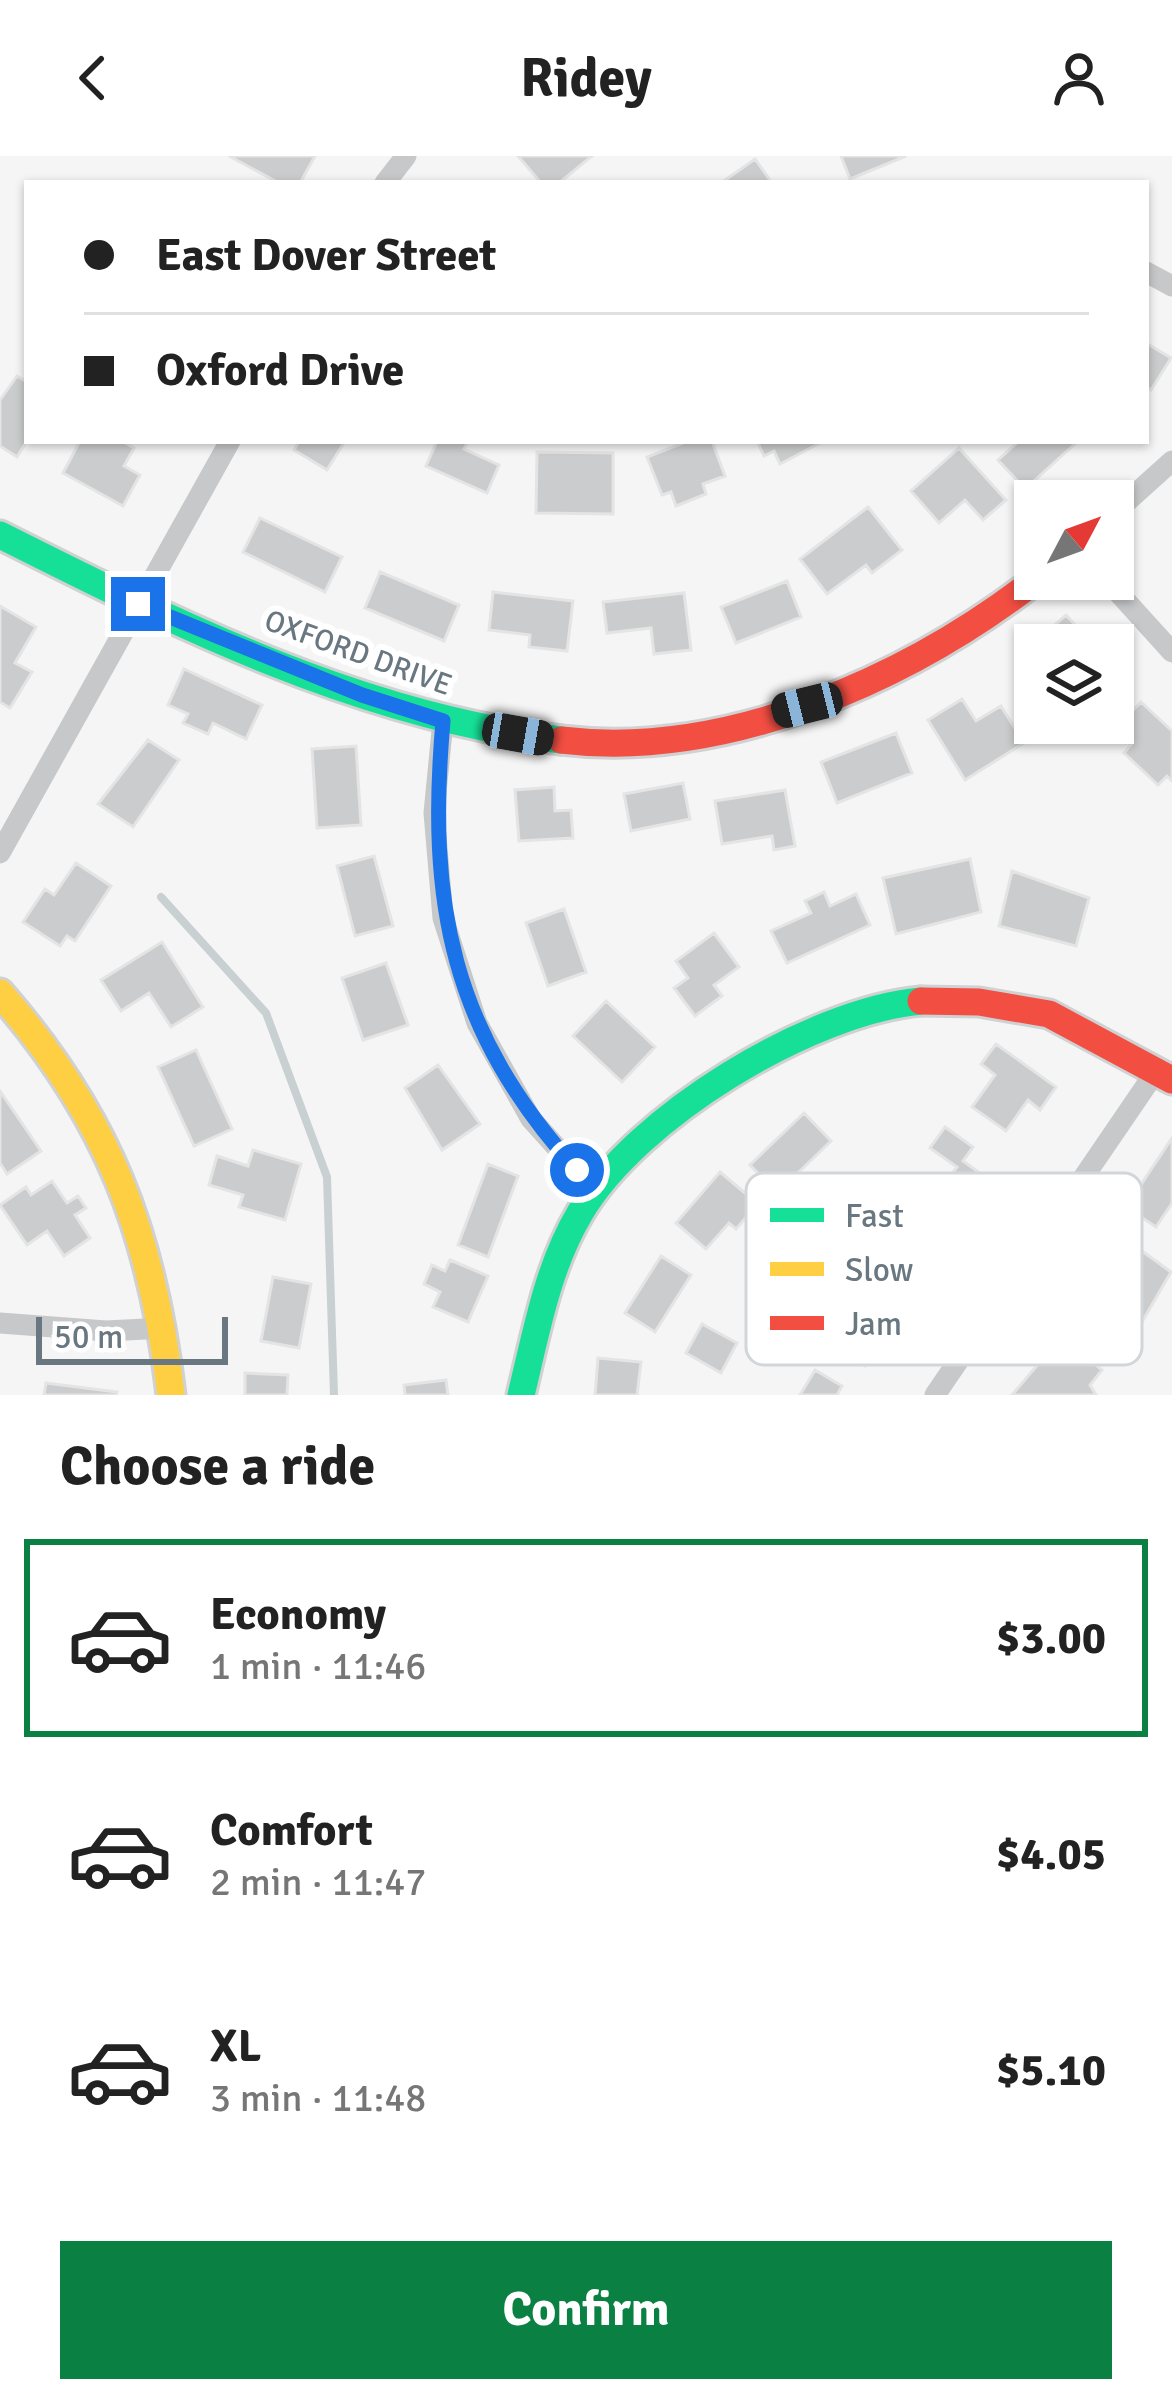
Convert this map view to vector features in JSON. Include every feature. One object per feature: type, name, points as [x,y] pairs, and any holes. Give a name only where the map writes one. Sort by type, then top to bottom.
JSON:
[{"type":"street","points":[[387,180],[406,156]]},
{"type":"street","points":[[0,853],[228,444]]},
{"type":"street","points":[[1134,495],[1172,460]]},
{"type":"street","name":"OXFORD DRIVE","points":[[0,535],[138,604],[362,695],[443,721],[555,740],[668,740],[853,693],[969,634],[1014,598]]},
{"type":"street","points":[[1125,600],[1172,652]]},
{"type":"street","points":[[443,721],[434,813],[443,918],[477,1023],[531,1119],[595,1190]]},
{"type":"street","points":[[0,993],[63,1071],[116,1156],[148,1243],[165,1328],[171,1395]]},
{"type":"street","points":[[521,1395],[554,1267],[595,1190],[674,1117],[741,1072],[828,1024],[897,1003],[964,998],[1033,1010],[1099,1034],[1163,1077],[1094,1173]]},
{"type":"street","points":[[0,1323],[106,1331],[165,1328]]},
{"type":"street","points":[[935,1395],[957,1365]]},
{"type":"building","points":[[229,156],[315,156],[302,180],[273,180]]},
{"type":"building","points":[[518,156],[592,156],[563,180],[538,180]]},
{"type":"building","points":[[841,156],[906,156],[850,179]]},
{"type":"building","points":[[755,159],[770,180],[725,180]]},
{"type":"building","points":[[1149,345],[1171,358],[1149,389]]},
{"type":"building","points":[[17,376],[24,380],[25,444],[17,457],[0,446],[0,400]]},
{"type":"building","points":[[78,444],[127,444],[134,448],[124,466],[140,475],[123,506],[63,473]]},
{"type":"building","points":[[297,444],[343,444],[327,470],[294,450]]},
{"type":"building","points":[[436,444],[466,444],[464,449],[499,465],[487,493],[426,466]]},
{"type":"building","points":[[680,444],[713,444],[725,476],[703,484],[706,494],[676,506],[671,492],[662,495],[647,457]]},
{"type":"building","points":[[758,444],[818,444],[780,464],[774,451],[764,456]]},
{"type":"building","points":[[1016,444],[1075,444],[1035,480],[1017,480],[998,460]]},
{"type":"building","points":[[959,448],[1006,500],[983,520],[965,500],[939,523],[911,491]]},
{"type":"building","points":[[537,452],[613,453],[613,514],[536,513]]},
{"type":"building","points":[[868,507],[902,550],[872,573],[866,565],[827,594],[800,559]]},
{"type":"building","points":[[260,518],[342,557],[325,592],[243,552]]},
{"type":"building","points":[[380,572],[459,605],[444,641],[365,608]]},
{"type":"building","points":[[787,581],[801,617],[736,643],[721,607]]},
{"type":"building","points":[[493,592],[573,601],[567,651],[529,647],[530,635],[489,630]]},
{"type":"building","points":[[684,593],[691,650],[654,654],[651,628],[607,633],[603,602]]},
{"type":"building","points":[[0,606],[36,627],[15,663],[32,672],[10,708],[0,702]]},
{"type":"building","points":[[184,669],[262,705],[246,739],[213,723],[208,734],[183,723],[188,714],[168,705]]},
{"type":"building","points":[[962,699],[976,721],[1001,706],[1014,727],[1014,744],[1022,744],[965,780],[928,720]]},
{"type":"building","points":[[1141,702],[1172,731],[1172,781],[1167,776],[1158,785],[1124,753],[1134,744],[1134,709]]},
{"type":"building","points":[[896,733],[912,773],[837,803],[821,762]]},
{"type":"building","points":[[148,740],[179,760],[133,827],[98,804]]},
{"type":"building","points":[[356,746],[361,825],[317,828],[312,749]]},
{"type":"building","points":[[683,783],[690,819],[631,831],[624,794]]},
{"type":"building","points":[[554,787],[555,811],[571,810],[573,838],[519,841],[515,790]]},
{"type":"building","points":[[785,790],[795,846],[774,850],[772,836],[722,844],[715,801]]},
{"type":"building","points":[[374,856],[393,926],[355,936],[337,866]]},
{"type":"building","points":[[970,859],[981,912],[896,934],[883,878]]},
{"type":"building","points":[[76,863],[111,886],[75,941],[67,936],[60,946],[23,922],[45,889],[54,895]]},
{"type":"building","points":[[1012,871],[1089,898],[1076,946],[999,926]]},
{"type":"building","points":[[824,892],[830,906],[856,894],[870,925],[787,963],[771,931],[811,913],[805,901]]},
{"type":"building","points":[[564,909],[586,972],[548,986],[526,923]]},
{"type":"building","points":[[714,933],[739,967],[714,985],[722,996],[695,1016],[674,988],[688,978],[676,961]]},
{"type":"building","points":[[162,942],[203,1007],[171,1027],[149,993],[121,1011],[101,980]]},
{"type":"building","points":[[386,963],[408,1025],[363,1040],[342,978]]},
{"type":"building","points":[[606,1001],[655,1047],[622,1082],[573,1036]]},
{"type":"building","points":[[996,1044],[1056,1087],[1040,1110],[1028,1100],[1006,1131],[972,1107],[995,1075],[981,1064]]},
{"type":"building","points":[[196,1050],[232,1129],[194,1146],[158,1067]]},
{"type":"building","points":[[438,1065],[480,1124],[442,1150],[405,1088]]},
{"type":"building","points":[[0,1091],[41,1151],[7,1174],[0,1163]]},
{"type":"building","points":[[804,1113],[831,1141],[798,1173],[758,1173],[750,1165]]},
{"type":"building","points":[[945,1127],[973,1147],[963,1161],[980,1173],[952,1173],[957,1167],[930,1148]]},
{"type":"building","points":[[1172,1138],[1172,1203],[1156,1227],[1142,1218],[1142,1183]]},
{"type":"building","points":[[253,1150],[301,1164],[285,1220],[239,1207],[243,1195],[209,1185],[217,1156],[248,1166]]},
{"type":"building","points":[[488,1164],[518,1176],[488,1257],[458,1245]]},
{"type":"building","points":[[720,1172],[746,1194],[746,1218],[736,1229],[729,1223],[706,1249],[676,1223]]},
{"type":"building","points":[[52,1181],[67,1203],[78,1196],[86,1208],[75,1215],[90,1238],[64,1256],[47,1231],[27,1245],[0,1205],[26,1187],[31,1195]]},
{"type":"building","points":[[1142,1251],[1171,1272],[1142,1322]]},
{"type":"building","points":[[661,1256],[691,1275],[655,1332],[625,1313]]},
{"type":"building","points":[[450,1260],[488,1276],[468,1322],[433,1307],[440,1292],[424,1284],[432,1265],[445,1271]]},
{"type":"building","points":[[273,1277],[311,1284],[299,1348],[261,1341]]},
{"type":"building","points":[[702,1324],[737,1343],[721,1373],[686,1353]]},
{"type":"building","points":[[598,1358],[641,1362],[637,1395],[595,1395]]},
{"type":"building","points":[[1037,1365],[1096,1365],[1102,1370],[1090,1385],[1096,1395],[1012,1395]]},
{"type":"building","points":[[815,1370],[842,1386],[837,1395],[800,1395]]},
{"type":"building","points":[[245,1373],[288,1375],[287,1395],[245,1395]]},
{"type":"building","points":[[446,1380],[448,1395],[405,1395],[404,1385]]},
{"type":"building","points":[[46,1383],[117,1392],[44,1395]]},
{"type":"waterway","points":[[161,897],[266,1013],[327,1177],[334,1395]]},
{"type":"traffic: fast","points":[[0,535],[203,633],[342,688],[487,728],[561,740]]},
{"type":"traffic: fast","points":[[521,1395],[544,1302],[569,1234],[606,1177],[641,1141],[683,1106],[779,1047],[877,1009],[921,1001]]},
{"type":"traffic: slow","points":[[0,993],[70,1085],[119,1180],[151,1281],[171,1395]]},
{"type":"traffic: jam","points":[[561,740],[624,743],[751,724],[873,679],[932,649],[1014,595]]},
{"type":"traffic: jam","points":[[921,1001],[979,1002],[1049,1014],[1172,1080]]},
{"type":"route","points":[[138,604],[362,695],[443,721],[434,813],[443,918],[477,1023],[531,1119],[577,1170]]}]
